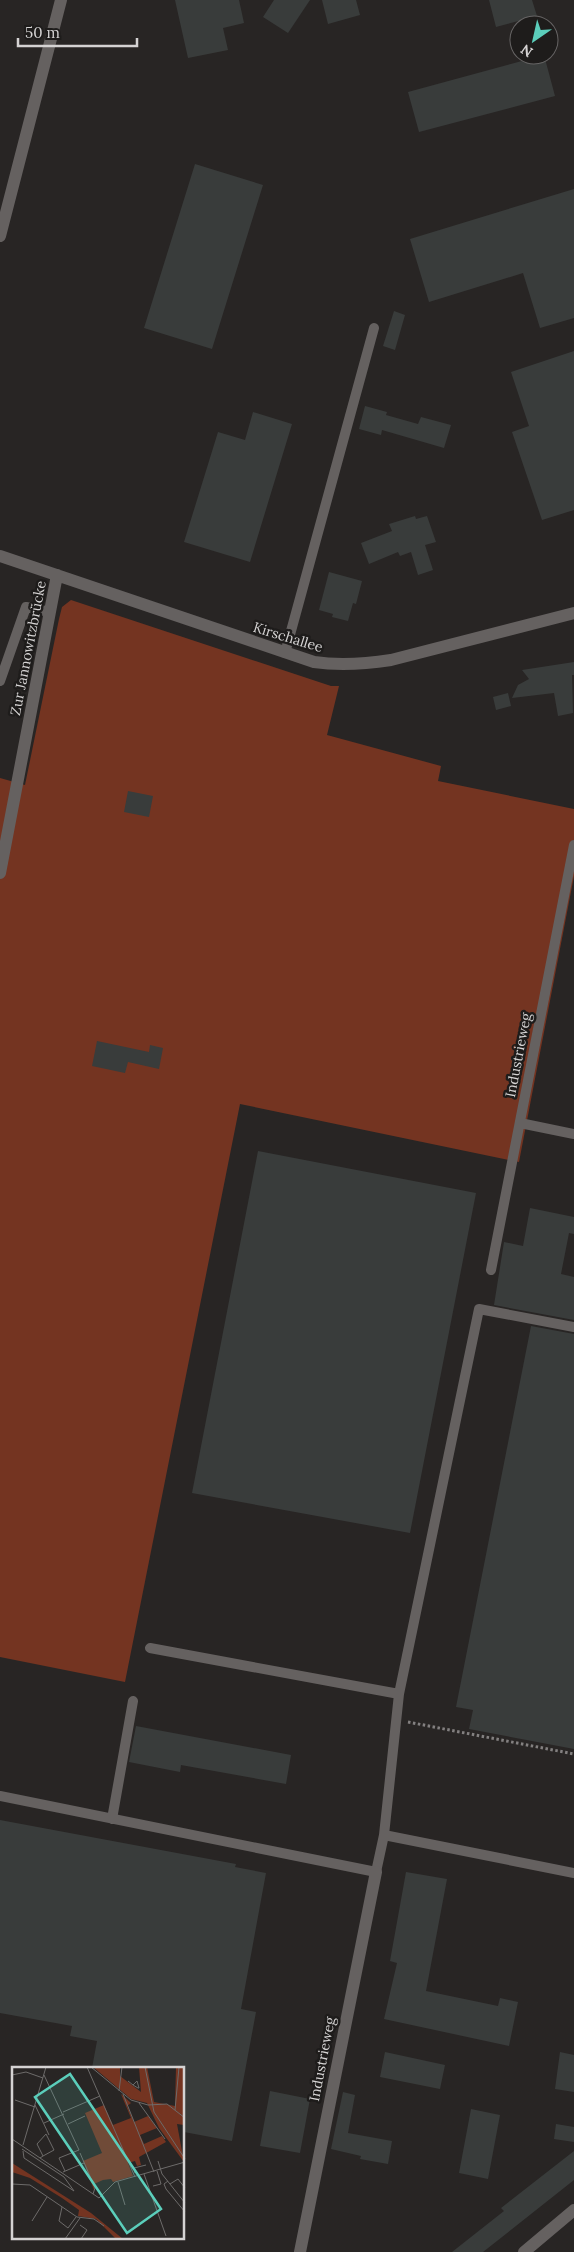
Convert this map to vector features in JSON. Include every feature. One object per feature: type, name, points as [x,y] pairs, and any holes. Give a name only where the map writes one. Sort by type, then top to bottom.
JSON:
[{"type":"street","points":[[0,236],[61,0]]},
{"type":"street","name":"Kirschallee","points":[[0,556],[285,653],[314,662],[336,665],[366,664],[391,660],[574,613]]},
{"type":"street","name":"Zur Jannowitzbrücke","points":[[0,874],[57,574]]},
{"type":"street","name":"Industrieweg","points":[[300,2252],[376,1872]]},
{"type":"street","points":[[524,2252],[574,2210]]},
{"type":"lane","points":[[285,653],[374,328]]},
{"type":"lane","points":[[0,681],[26,608],[50,612]]},
{"type":"lane","name":"Industrieweg","points":[[491,1270],[574,845]]},
{"type":"lane","points":[[520,1123],[574,1134]]},
{"type":"lane","points":[[0,1796],[376,1872],[384,1835],[400,1694],[479,1309],[574,1327]]},
{"type":"lane","points":[[150,1648],[400,1694]]},
{"type":"lane","points":[[112,1818],[133,1701]]},
{"type":"lane","points":[[384,1835],[574,1873]]},
{"type":"path","points":[[396,1720],[574,1754]]},
{"type":"shaded area","points":[[71,600],[331,686],[339,686],[327,735],[441,766],[438,781],[574,809],[574,876],[519,1162],[240,1104],[125,1682],[0,1657],[0,778],[25,785],[59,619],[62,607]]},
{"type":"building","points":[[175,0],[239,0],[244,23],[223,28],[228,50],[188,58]]},
{"type":"building","points":[[274,0],[310,0],[288,33],[263,17]]},
{"type":"building","points":[[322,0],[356,0],[360,15],[328,24]]},
{"type":"building","points":[[489,0],[532,0],[537,15],[509,15],[509,24],[496,27]]},
{"type":"building","points":[[509,65],[547,65],[555,96],[419,132],[408,92]]},
{"type":"building","points":[[195,164],[263,185],[212,349],[144,328]]},
{"type":"building","points":[[574,189],[574,318],[540,328],[523,273],[429,302],[410,239]]},
{"type":"building","points":[[394,311],[405,315],[395,350],[383,346]]},
{"type":"building","points":[[574,351],[574,510],[542,520],[512,432],[529,426],[511,372]]},
{"type":"building","points":[[365,406],[387,412],[386,415],[418,424],[421,417],[451,425],[444,448],[382,430],[381,435],[359,429]]},
{"type":"building","points":[[253,412],[292,424],[250,562],[184,542],[218,432],[245,440]]},
{"type":"building","points":[[415,516],[416,519],[427,516],[436,542],[425,545],[433,570],[418,575],[411,552],[400,556],[398,552],[369,564],[361,543],[392,531],[389,524]]},
{"type":"building","points":[[329,572],[362,581],[356,604],[353,603],[348,621],[332,617],[333,614],[319,610]]},
{"type":"building","points":[[574,662],[574,675],[572,675],[573,713],[558,716],[554,693],[512,698],[518,685],[529,679],[522,670]]},
{"type":"building","points":[[508,693],[511,706],[496,710],[493,697]]},
{"type":"building","points":[[128,791],[153,796],[149,817],[124,812]]},
{"type":"building","points":[[97,1041],[149,1052],[150,1045],[163,1048],[159,1069],[128,1062],[125,1073],[92,1066]]},
{"type":"building","points":[[258,1151],[476,1193],[410,1533],[192,1493]]},
{"type":"building","points":[[530,1208],[574,1217],[574,1234],[569,1233],[561,1274],[574,1277],[574,1320],[494,1305],[504,1242],[523,1246]]},
{"type":"building","points":[[531,1326],[574,1334],[574,1749],[469,1729],[473,1710],[456,1707]]},
{"type":"building","points":[[136,1726],[291,1755],[286,1784],[181,1765],[180,1772],[129,1762]]},
{"type":"building","points":[[0,1820],[236,1864],[235,1867],[266,1873],[241,2009],[256,2012],[232,2141],[185,2132],[185,2067],[92,2067],[97,2041],[70,2036],[72,2026],[0,2013]]},
{"type":"building","points":[[406,1872],[447,1879],[426,1991],[498,2006],[500,1998],[518,2002],[509,2046],[384,2019],[397,1963],[390,1961]]},
{"type":"building","points":[[385,2052],[445,2065],[440,2089],[380,2077]]},
{"type":"building","points":[[560,2052],[574,2055],[574,2092],[555,2089]]},
{"type":"building","points":[[270,2091],[310,2099],[300,2153],[260,2146]]},
{"type":"building","points":[[343,2092],[355,2095],[348,2133],[392,2141],[388,2164],[360,2159],[361,2156],[331,2149]]},
{"type":"building","points":[[471,2109],[500,2115],[488,2179],[459,2173]]},
{"type":"building","points":[[556,2124],[574,2127],[574,2142],[554,2139]]},
{"type":"building","points":[[574,2151],[574,2180],[483,2252],[452,2252],[504,2211],[501,2208]]}]
